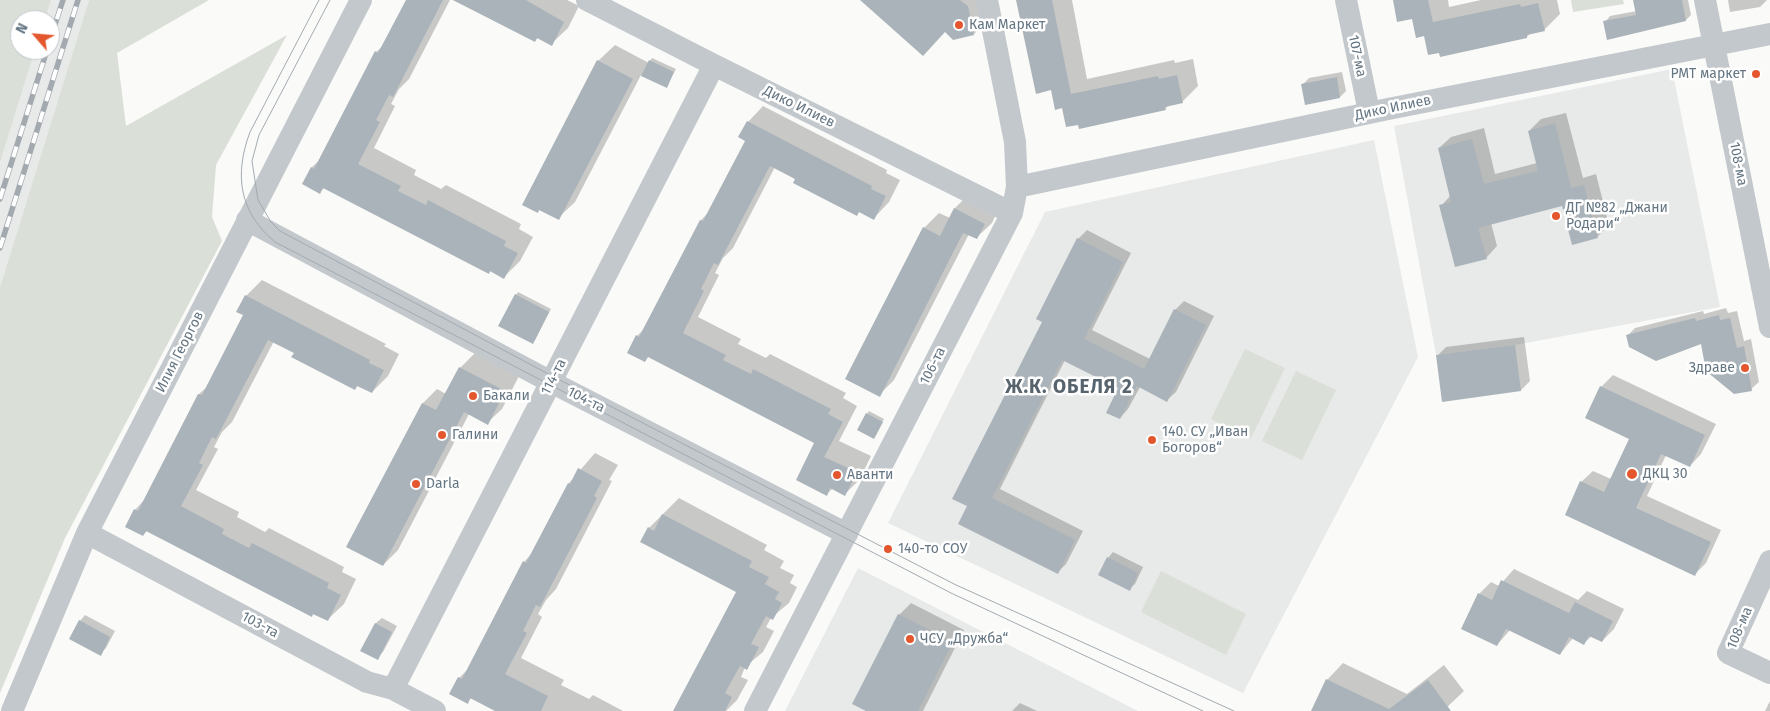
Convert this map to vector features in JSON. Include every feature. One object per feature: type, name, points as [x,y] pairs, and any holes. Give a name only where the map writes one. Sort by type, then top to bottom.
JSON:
[{"type":"street","name":"Илия Георгов","points":[[12,711],[87,533],[361,0]]},
{"type":"street","name":"Дико Илиев","points":[[587,0],[1012,212]]},
{"type":"street","name":"106-та","points":[[755,711],[1012,212],[1017,186],[1015,142],[987,0]]},
{"type":"street","name":"107-ма","points":[[1346,0],[1369,112]]},
{"type":"street","name":"108-ма","points":[[1705,0],[1770,327]]},
{"type":"street","name":"Дико Илиев","points":[[1017,186],[1369,112],[1770,34]]},
{"type":"street","name":"114-та","points":[[393,689],[714,65]]},
{"type":"street","name":"104-та","points":[[248,220],[551,382],[847,534]]},
{"type":"street","name":"103-та","points":[[87,533],[367,682],[393,689],[435,711]]},
{"type":"street","name":"108-ма","points":[[1770,561],[1728,653],[1770,673]]},
{"type":"shaded area","points":[[0,0],[51,0],[48,10],[10,10],[10,60],[32,60],[0,163]]},
{"type":"shaded area","points":[[51,0],[89,0],[0,287],[0,163],[32,60],[60,60],[60,10],[48,10]]},
{"type":"shaded area","points":[[89,0],[209,0],[117,53],[126,126],[287,35],[216,165],[212,217],[222,241],[65,538],[0,693],[0,287]]},
{"type":"shaded area","points":[[1571,0],[1623,0],[1624,4],[1573,12]]},
{"type":"shaded area","name":"ДГ №82 „Джани Родари“","points":[[1672,69],[1720,307],[1515,345],[1436,355],[1394,126]]},
{"type":"shaded area","name":"140. СУ „Иван Богоров“","points":[[1374,140],[1418,357],[1243,693],[888,523],[1045,212]]},
{"type":"shaded area","points":[[1245,349],[1285,368],[1251,438],[1211,419]]},
{"type":"shaded area","points":[[1296,371],[1336,390],[1302,460],[1262,441]]},
{"type":"shaded area","name":"ЧСУ „Дружба“","points":[[858,568],[1138,711],[785,711]]},
{"type":"shaded area","points":[[1161,571],[1246,614],[1226,655],[1141,612]]},
{"type":"building","points":[[406,0],[443,0],[393,97],[389,95],[376,120],[380,122],[358,164],[401,186],[398,191],[426,205],[428,200],[506,241],[504,246],[518,253],[504,279],[490,271],[489,274],[323,188],[320,194],[302,184],[311,167],[314,169],[375,51],[378,53]]},
{"type":"building","points":[[453,0],[526,0],[564,22],[552,46],[537,38],[535,42]]},
{"type":"building","points":[[860,0],[960,0],[968,6],[974,35],[953,40],[945,32],[923,56]]},
{"type":"building","points":[[1016,0],[1052,0],[1071,94],[1158,76],[1159,79],[1177,75],[1183,103],[1165,107],[1166,110],[1079,129],[1078,125],[1066,127],[1062,108],[1055,110],[1051,90],[1036,94]]},
{"type":"building","points":[[1393,0],[1428,0],[1433,22],[1520,4],[1521,7],[1538,3],[1545,31],[1527,35],[1527,38],[1440,57],[1439,53],[1428,55],[1424,36],[1416,38],[1412,19],[1397,22]]},
{"type":"building","points":[[1633,0],[1682,0],[1686,21],[1607,40],[1603,21],[1636,15]]},
{"type":"building","points":[[597,60],[633,79],[559,220],[539,210],[538,213],[522,205]]},
{"type":"building","points":[[649,60],[674,72],[667,88],[641,76]]},
{"type":"building","points":[[1337,77],[1340,98],[1305,105],[1301,84]]},
{"type":"building","points":[[747,121],[872,186],[871,189],[886,196],[874,220],[859,212],[857,216],[793,183],[795,179],[770,166],[718,265],[714,263],[701,289],[704,291],[683,333],[726,355],[723,360],[751,374],[753,369],[831,409],[828,414],[843,422],[824,457],[857,472],[845,496],[830,488],[827,496],[796,480],[814,443],[648,357],[645,362],[627,353],[636,335],[639,337],[700,220],[703,221],[745,141],[738,137]]},
{"type":"building","points":[[1555,123],[1571,188],[1584,185],[1598,238],[1572,245],[1562,206],[1478,228],[1487,259],[1455,267],[1439,205],[1451,202],[1438,148],[1472,139],[1484,184],[1538,171],[1528,131]]},
{"type":"building","points":[[954,208],[985,224],[977,239],[963,233],[880,397],[845,379],[923,227],[940,236]]},
{"type":"building","points":[[1077,238],[1123,262],[1084,339],[1144,369],[1174,309],[1206,325],[1167,402],[1137,386],[1120,419],[1106,413],[1118,388],[1062,360],[992,498],[1075,540],[1058,574],[958,524],[967,506],[952,499],[1042,322],[1036,319]]},
{"type":"building","points":[[515,294],[549,312],[533,344],[498,326]]},
{"type":"building","points":[[245,295],[370,360],[369,363],[384,370],[372,393],[357,386],[355,390],[291,357],[294,353],[268,340],[216,439],[212,437],[199,463],[203,465],[181,506],[224,529],[222,534],[249,548],[252,543],[329,583],[327,588],[341,595],[328,621],[313,614],[312,617],[146,531],[143,536],[125,527],[134,509],[138,511],[198,394],[202,395],[243,315],[236,312]]},
{"type":"building","points":[[1719,315],[1720,320],[1730,318],[1737,348],[1744,346],[1752,391],[1734,394],[1706,371],[1701,344],[1656,361],[1629,347],[1626,335],[1695,318],[1696,321]]},
{"type":"building","points":[[1515,345],[1521,391],[1442,402],[1436,355]]},
{"type":"building","points":[[459,367],[505,391],[488,425],[464,412],[383,566],[346,547],[422,403],[436,410]]},
{"type":"building","name":"ДКЦ 30","points":[[1600,386],[1705,435],[1690,467],[1661,454],[1636,508],[1711,542],[1695,576],[1565,515],[1580,481],[1604,492],[1629,439],[1585,418]]},
{"type":"building","points":[[866,413],[883,422],[874,439],[857,430]]},
{"type":"building","points":[[578,468],[602,481],[594,496],[597,498],[540,607],[536,605],[523,631],[527,633],[505,674],[548,696],[541,711],[495,711],[470,698],[468,704],[449,694],[458,677],[462,679],[523,561],[526,563],[568,483],[570,484]]},
{"type":"building","points":[[662,514],[752,561],[749,567],[769,577],[765,584],[779,592],[775,599],[782,603],[773,620],[766,616],[751,644],[759,647],[747,670],[740,666],[725,693],[732,697],[725,711],[673,711],[736,592],[640,542],[648,527],[654,531]]},
{"type":"building","points":[[1107,557],[1138,573],[1130,591],[1098,575]]},
{"type":"building","points":[[1501,580],[1569,613],[1575,602],[1613,621],[1602,642],[1589,636],[1584,645],[1569,637],[1560,655],[1506,629],[1497,646],[1461,629],[1478,593],[1492,600]]},
{"type":"building","points":[[898,614],[953,642],[918,711],[866,711],[852,704]]},
{"type":"building","points":[[79,620],[110,637],[101,656],[69,639]]},
{"type":"building","points":[[375,623],[392,632],[378,660],[360,651]]},
{"type":"building","points":[[1326,679],[1389,709],[1428,680],[1451,711],[1311,711]]},
{"type":"tram line","points":[[319,0],[250,132],[242,163],[241,178],[247,205],[263,230],[275,242],[951,593],[1203,711]]},
{"type":"tram line","points":[[330,0],[259,135],[252,161],[258,200],[271,222],[280,231],[554,377],[954,584],[1234,711]]},
{"type":"railway","points":[[60,10],[63,0]]},
{"type":"railway","points":[[0,248],[78,0]]},
{"type":"railway","points":[[0,199],[44,60]]},
{"type":"place","name":"Кам Маркет","points":[[959,25]]},
{"type":"place","name":"РМТ маркет","points":[[1756,74]]},
{"type":"place","name":"ДГ №82 „Джани Родари“","points":[[1556,216]]},
{"type":"place","name":"Здраве","points":[[1745,368]]},
{"type":"place","name":"Бакали","points":[[473,396]]},
{"type":"place","name":"Галини","points":[[442,435]]},
{"type":"place","name":"140. СУ „Иван Богоров“","points":[[1152,440]]},
{"type":"place","name":"ДКЦ 30","points":[[1632,474]]},
{"type":"place","name":"Аванти","points":[[837,475]]},
{"type":"place","name":"Darla","points":[[416,484]]},
{"type":"place","name":"140-то СОУ","points":[[888,549]]},
{"type":"place","name":"ЧСУ „Дружба“","points":[[910,639]]},
{"type":"district","name":"Ж.К. ОБЕЛЯ 2","points":[[1069,388]]}]
